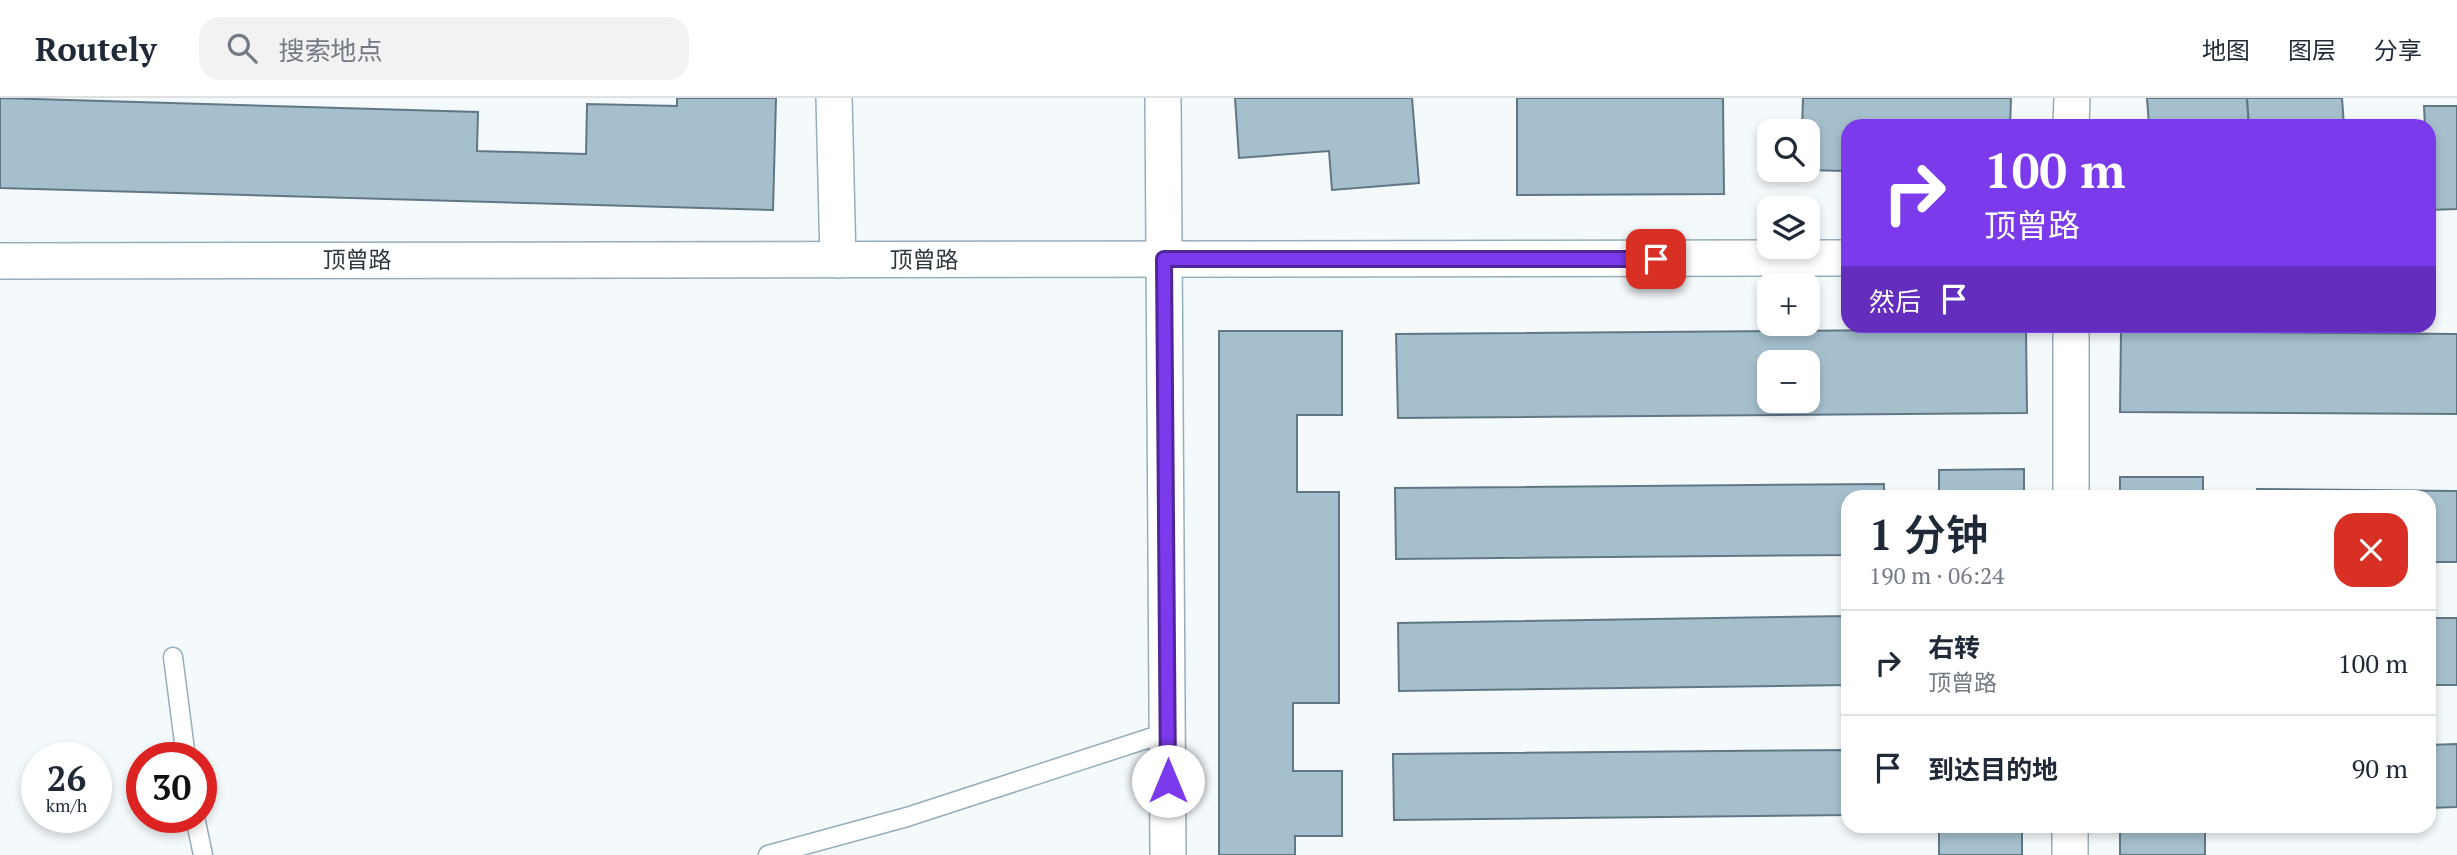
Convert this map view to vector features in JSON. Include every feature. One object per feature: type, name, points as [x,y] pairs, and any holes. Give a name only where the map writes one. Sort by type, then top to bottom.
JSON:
[{"type":"street","points":[[834,98],[838,260]]},
{"type":"street","points":[[1163,98],[1168,855]]},
{"type":"street","points":[[2071,98],[2071,119]]},
{"type":"street","name":"顶曾路","points":[[0,261],[1841,258]]},
{"type":"street","points":[[2071,333],[2071,490]]},
{"type":"street","points":[[2070,833],[2070,855]]},
{"type":"lane","points":[[173,657],[184,742]]},
{"type":"lane","points":[[768,855],[907,817],[1168,732]]},
{"type":"lane","points":[[198,833],[203,855]]},
{"type":"building","points":[[0,98],[478,112],[477,151],[586,154],[587,104],[677,106],[677,98],[776,98],[773,210],[0,188]]},
{"type":"building","points":[[1235,98],[1412,98],[1419,183],[1332,190],[1329,151],[1239,158]]},
{"type":"building","points":[[1517,98],[1723,98],[1724,194],[1517,195]]},
{"type":"building","points":[[1803,98],[2011,98],[2010,119],[1841,119],[1841,171],[1820,170],[1820,119],[1802,119]]},
{"type":"building","points":[[2147,98],[2247,98],[2248,119],[2148,119]]},
{"type":"building","points":[[2247,98],[2342,98],[2344,119],[2248,119]]},
{"type":"building","points":[[2424,106],[2457,106],[2457,209],[2436,210],[2436,119],[2425,119]]},
{"type":"building","points":[[1841,330],[1841,333],[2026,333],[2027,413],[1398,418],[1396,334],[1757,331],[1757,336],[1820,336],[1820,331]]},
{"type":"building","points":[[1219,331],[1342,331],[1342,415],[1297,415],[1297,492],[1339,492],[1339,703],[1293,703],[1293,771],[1342,771],[1342,836],[1295,836],[1295,855],[1219,855]]},
{"type":"building","points":[[2121,333],[2457,334],[2457,414],[2120,412]]},
{"type":"building","points":[[2024,469],[2024,490],[1939,490],[1939,470]]},
{"type":"building","points":[[2120,477],[2203,477],[2203,490],[2120,490]]},
{"type":"building","points":[[1884,484],[1884,490],[1841,490],[1841,555],[1396,559],[1395,488]]},
{"type":"building","points":[[2257,489],[2357,490],[2257,490]]},
{"type":"building","points":[[2436,491],[2457,491],[2457,562],[2436,562]]},
{"type":"building","points":[[1841,616],[1841,685],[1399,691],[1398,623]]},
{"type":"building","points":[[2436,618],[2457,618],[2457,685],[2436,685]]},
{"type":"building","points":[[2457,744],[2457,807],[2436,808],[2436,745]]},
{"type":"building","points":[[1841,750],[1841,815],[1394,820],[1393,754]]},
{"type":"building","points":[[1939,833],[2022,833],[2022,855],[1939,855]]},
{"type":"building","points":[[2120,833],[2205,833],[2205,855],[2120,855]]},
{"type":"route","points":[[1168,781],[1164,259],[1656,259]]}]
